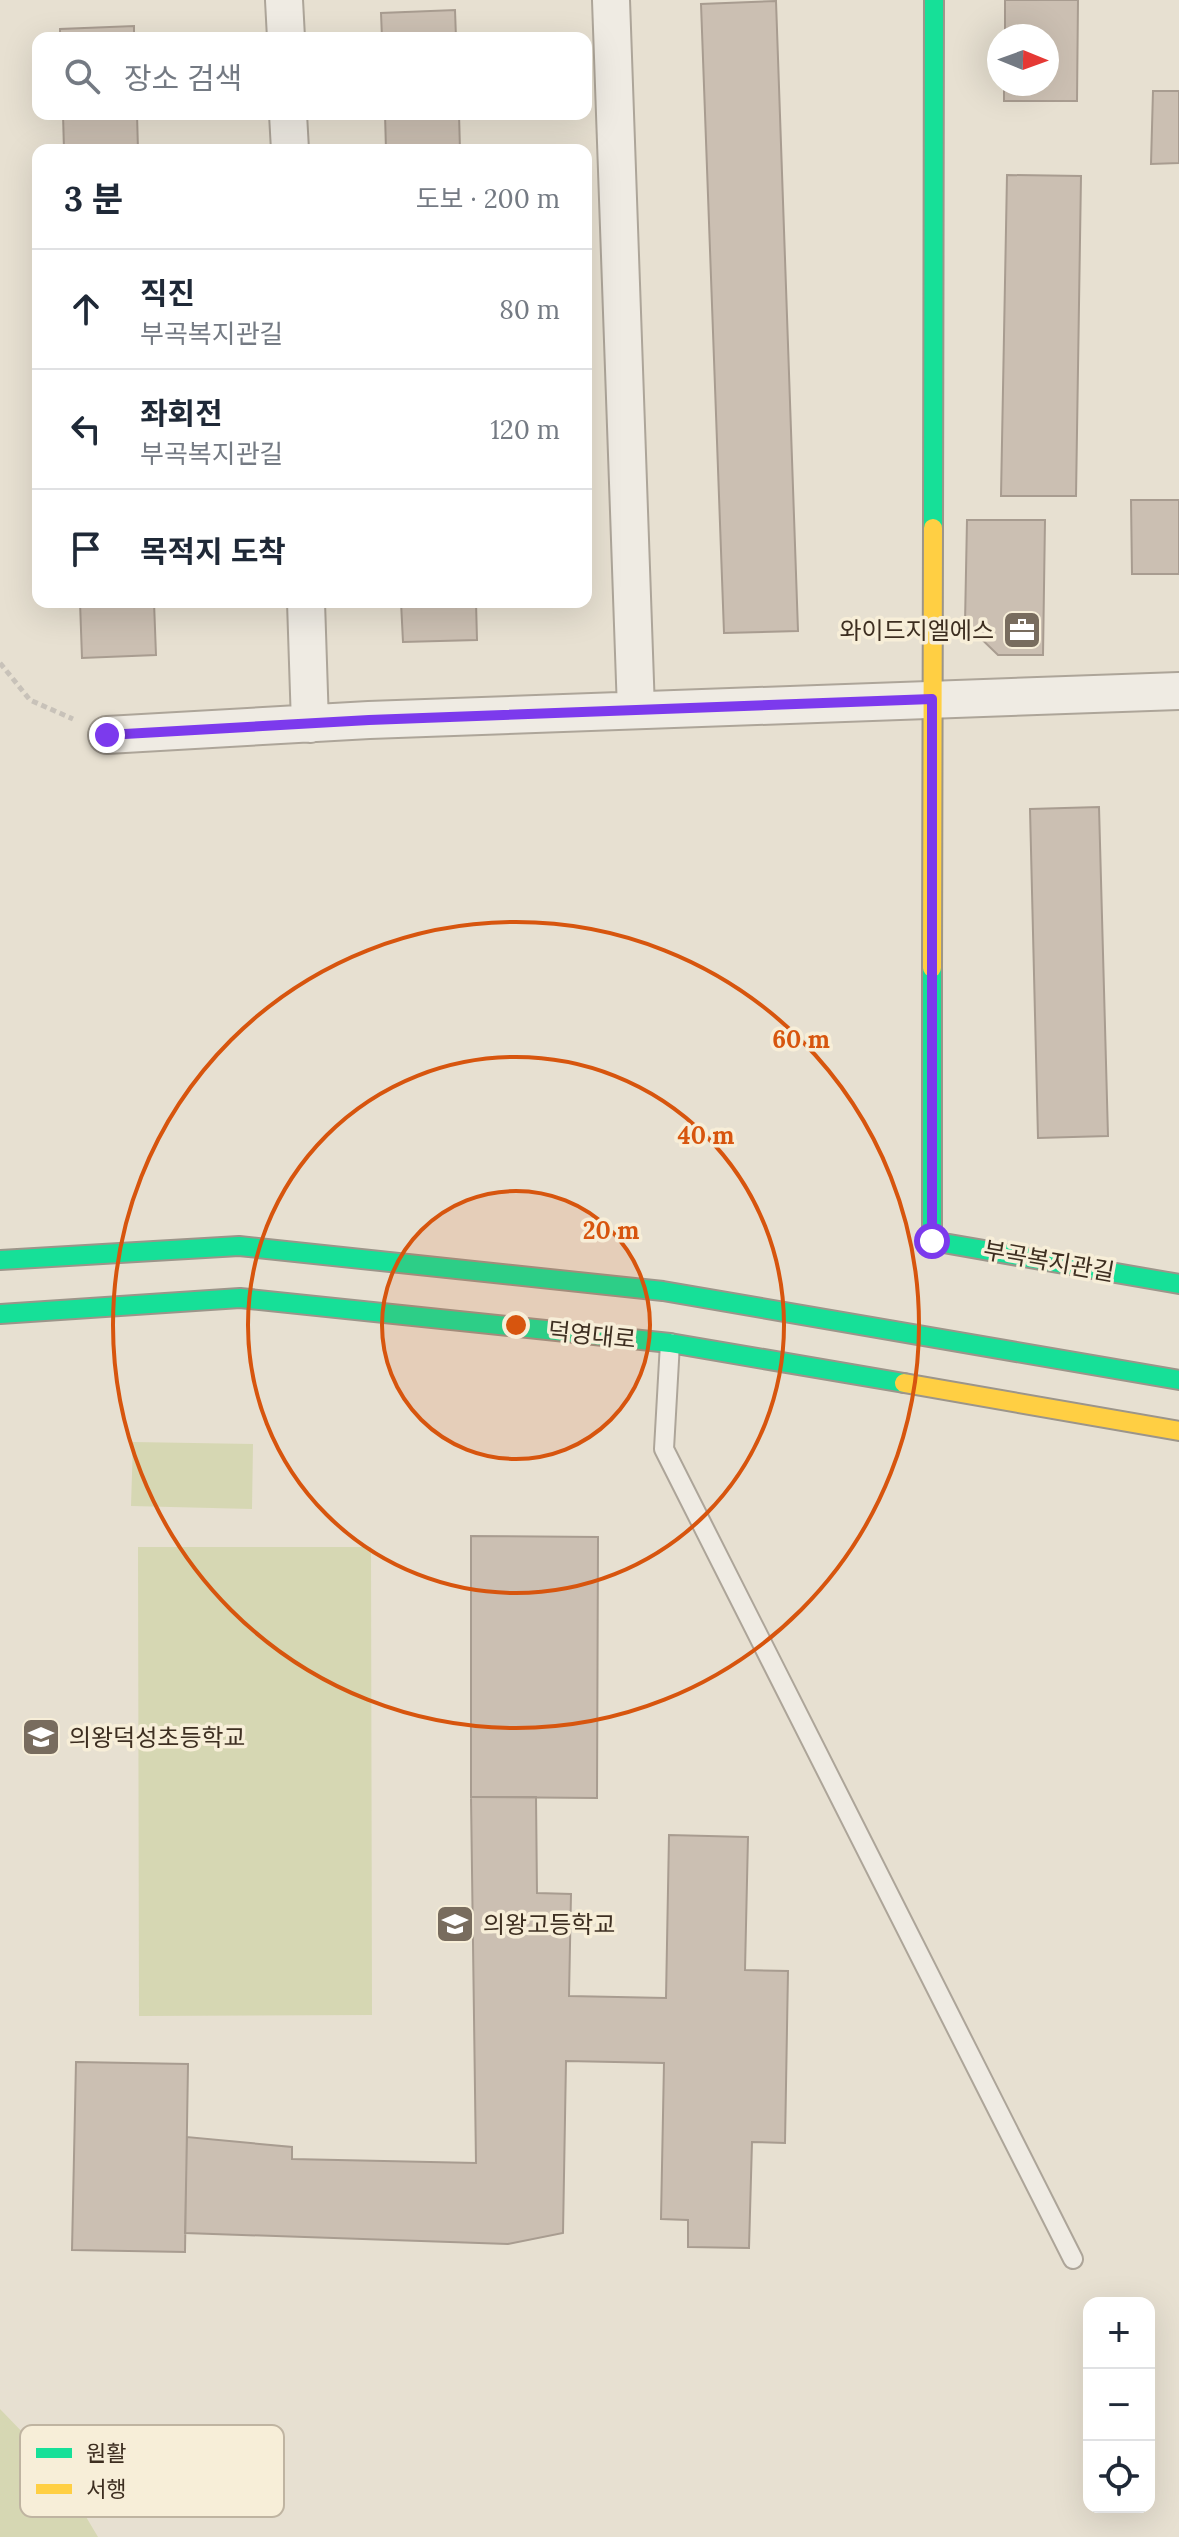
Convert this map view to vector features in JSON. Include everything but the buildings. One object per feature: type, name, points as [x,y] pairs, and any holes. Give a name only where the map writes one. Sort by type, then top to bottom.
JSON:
[{"type":"street","points":[[284,0],[286,32]]},
{"type":"street","points":[[611,0],[636,710]]},
{"type":"street","points":[[932,699],[934,0]]},
{"type":"street","points":[[288,120],[290,144]]},
{"type":"street","points":[[306,608],[310,724]]},
{"type":"street","points":[[107,735],[636,710],[1179,691]]},
{"type":"street","name":"부곡복지관길","points":[[932,699],[932,1241],[1179,1284]]},
{"type":"street","points":[[0,1260],[239,1246],[663,1291],[1179,1380]]},
{"type":"street","name":"덕영대로","points":[[0,1314],[240,1298],[670,1343],[1179,1431]]},
{"type":"lane","points":[[670,1343],[664,1449],[1073,2259]]},
{"type":"path","points":[[0,663],[30,700],[107,735]]},
{"type":"green space","points":[[133,1442],[253,1444],[252,1509],[131,1506]]},
{"type":"green space","points":[[138,1547],[371,1547],[372,2015],[139,2016]]},
{"type":"green space","points":[[0,2409],[20,2430],[20,2517],[86,2517],[98,2537],[0,2537]]},
{"type":"traffic: fast","points":[[933,528],[934,0]]},
{"type":"traffic: fast","points":[[932,968],[932,1241],[1179,1284]]},
{"type":"traffic: fast","points":[[0,1260],[239,1246],[663,1291],[1179,1380]]},
{"type":"traffic: fast","points":[[0,1314],[240,1298],[670,1343],[904,1383]]},
{"type":"traffic: slow","points":[[932,968],[933,528]]},
{"type":"traffic: slow","points":[[904,1383],[1179,1431]]},
{"type":"place","name":"와이드지엘에스","points":[[1022,630]]},
{"type":"place","name":"의왕덕성초등학교","points":[[41,1737]]},
{"type":"place","name":"의왕고등학교","points":[[455,1924]]},
{"type":"route","points":[[107,735],[369,720],[932,699],[932,1241]]}]
